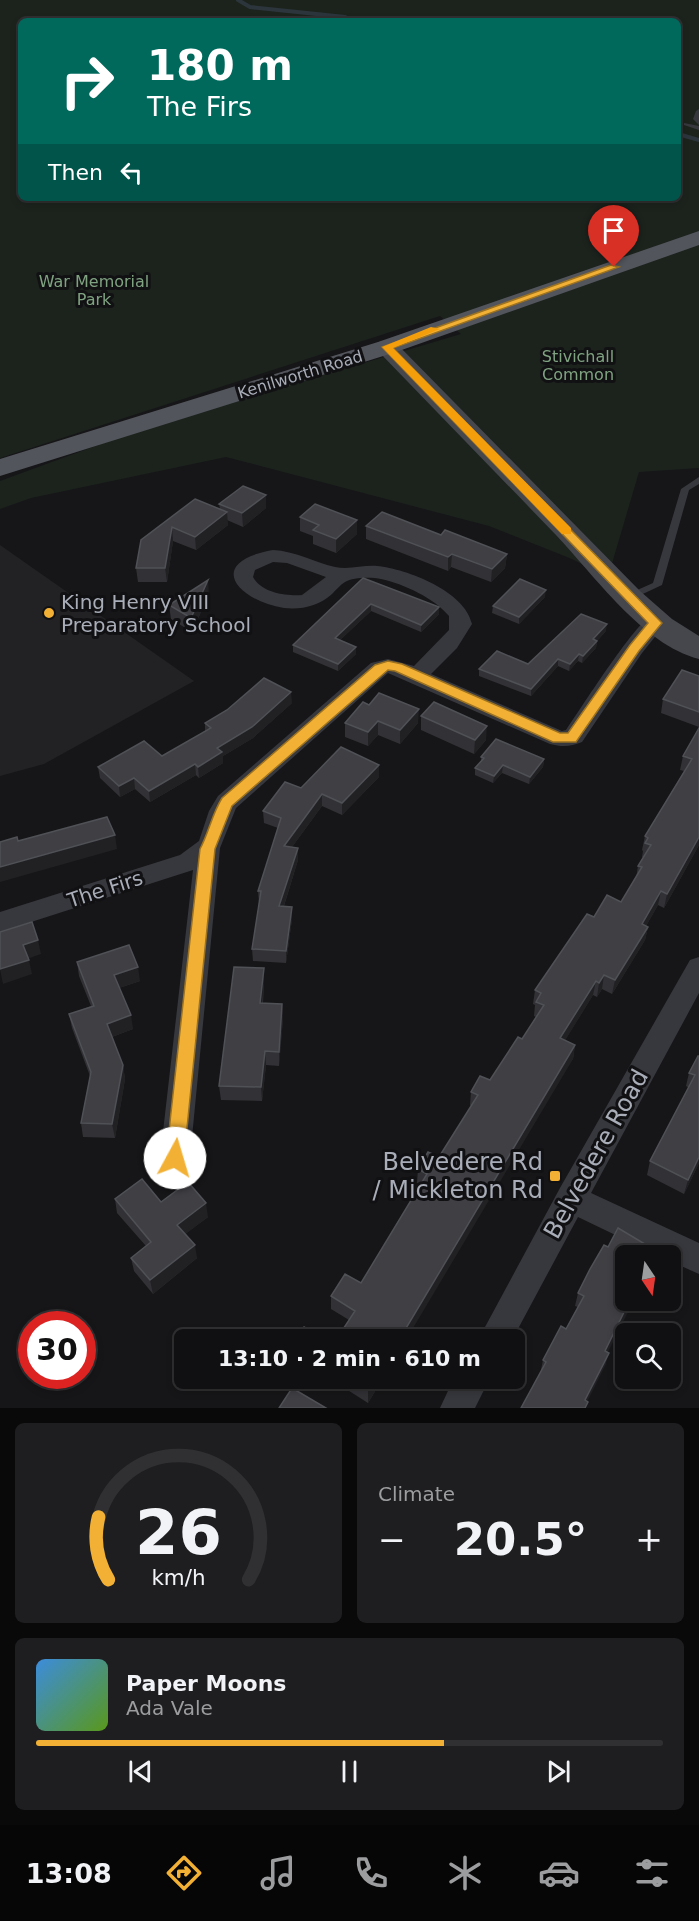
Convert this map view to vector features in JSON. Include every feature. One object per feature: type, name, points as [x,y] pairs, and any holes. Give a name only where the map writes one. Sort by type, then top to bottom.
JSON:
[{"type":"main road","name":"Kenilworth Road","points":[[0,468],[387,347],[699,238]]},
{"type":"main road","points":[[387,347],[592,557],[628,597],[655,623],[699,649]]},
{"type":"street","points":[[344,574],[363,572],[388,575],[441,597],[458,610],[461,616],[460,629],[417,675]]},
{"type":"street","points":[[175,1158],[208,849],[216,833],[220,813],[227,802],[379,668],[393,666],[417,675],[567,740],[574,736],[634,648],[655,623]]},
{"type":"street","name":"The Firs","points":[[0,922],[189,862],[208,849]]},
{"type":"street","name":"Belvedere Road","points":[[500,1329],[699,969]]},
{"type":"street","points":[[571,1198],[699,1259]]},
{"type":"street","points":[[457,1408],[467,1389]]},
{"type":"lane","points":[[699,111],[696,119],[699,125]]},
{"type":"lane","points":[[686,124],[699,125]]},
{"type":"lane","points":[[628,597],[657,585],[685,489],[699,480]]},
{"type":"shaded area","name":"King Henry VIII Preparatory School","points":[[0,545],[194,681],[44,764],[0,776]]},
{"type":"green space","points":[[0,0],[699,0],[699,468],[639,472],[608,577],[572,559],[489,526],[226,457],[31,498],[0,509],[0,481],[142,429],[461,334],[440,316],[0,458]]},
{"type":"building","points":[[243,486],[266,495],[242,513],[219,504]]},
{"type":"building","points":[[195,499],[227,512],[195,537],[172,527],[165,568],[136,568],[141,540]]},
{"type":"building","points":[[315,504],[357,520],[336,539],[313,530],[319,525],[300,517]]},
{"type":"building","points":[[382,512],[441,535],[445,530],[507,554],[492,569],[452,554],[448,557],[366,526]]},
{"type":"building","points":[[363,578],[439,607],[421,625],[371,604],[335,638],[356,647],[338,664],[293,645]]},
{"type":"building","points":[[520,579],[546,590],[519,617],[493,606]]},
{"type":"building","points":[[208,580],[191,618],[169,605]]},
{"type":"building","points":[[581,614],[607,624],[593,639],[597,641],[583,656],[579,654],[570,664],[558,659],[531,689],[479,669],[497,651],[528,664]]},
{"type":"building","points":[[682,670],[699,676],[699,712],[663,699]]},
{"type":"building","points":[[264,678],[291,692],[252,727],[217,748],[222,752],[198,767],[195,764],[149,791],[134,778],[119,786],[98,767],[144,741],[162,756],[211,728],[205,723],[227,710]]},
{"type":"building","points":[[379,693],[419,709],[400,730],[378,721],[368,732],[345,723],[363,702],[369,705]]},
{"type":"building","points":[[434,702],[487,726],[475,740],[421,716]]},
{"type":"building","points":[[699,728],[699,837],[667,894],[661,891],[642,924],[648,927],[615,980],[604,975],[599,983],[596,981],[560,1038],[575,1045],[406,1329],[343,1329],[355,1311],[331,1296],[345,1274],[361,1283],[427,1174],[418,1169],[428,1152],[439,1157],[478,1095],[471,1092],[480,1076],[490,1080],[518,1037],[522,1039],[544,1005],[536,1002],[541,993],[535,990],[587,914],[594,917],[607,895],[621,902],[642,867],[638,866],[651,845],[645,843],[648,838],[645,836],[692,759],[683,756]]},
{"type":"building","points":[[496,739],[544,759],[530,777],[503,765],[494,776],[475,768]]},
{"type":"building","points":[[341,747],[379,765],[342,803],[322,794],[284,846],[298,848],[279,906],[292,907],[286,951],[252,949],[261,891],[258,891],[281,818],[263,811],[285,782],[301,788]]},
{"type":"building","points":[[107,817],[115,835],[0,867],[0,842],[17,837],[18,841]]},
{"type":"building","points":[[32,922],[38,940],[23,945],[29,960],[0,969],[0,932]]},
{"type":"building","points":[[129,945],[138,967],[114,975],[131,1015],[107,1024],[123,1065],[112,1124],[81,1123],[91,1072],[69,1014],[94,1006],[77,962]]},
{"type":"building","points":[[234,967],[264,968],[260,1003],[282,1004],[279,1052],[265,1051],[261,1087],[219,1086]]},
{"type":"building","points":[[698,1056],[699,1157],[688,1180],[650,1161],[695,1075],[689,1073]]},
{"type":"building","points":[[142,1179],[161,1202],[188,1182],[206,1203],[177,1225],[195,1245],[150,1280],[131,1258],[151,1242],[115,1199]]},
{"type":"building","points":[[618,1228],[647,1245],[615,1245],[615,1311],[625,1311],[619,1323],[615,1323],[615,1331],[605,1351],[609,1353],[585,1400],[588,1402],[585,1408],[521,1408],[546,1362],[543,1360],[561,1326],[566,1329],[584,1296],[578,1293],[590,1269],[604,1245],[608,1247]]},
{"type":"building","points":[[291,1389],[294,1389],[326,1408],[279,1408]]},
{"type":"waterway","points":[[238,0],[250,7],[347,18]]},
{"type":"waterway","points":[[681,135],[699,140]]},
{"type":"slow traffic","points":[[435,329],[387,347],[567,531]]},
{"type":"place","name":"King Henry VIII Preparatory School","points":[[49,613]]},
{"type":"place","name":"Belvedere Rd / Mickleton Rd","points":[[555,1176]]},
{"type":"route","points":[[175,1158],[208,849],[216,833],[220,813],[227,802],[379,668],[388,666],[398,667],[558,738],[567,740],[572,738],[634,648],[655,623],[387,347],[614,267]]},
{"type":"park label","name":"War Memorial Park","points":[[94,290]]},
{"type":"park label","name":"Stivichall Common","points":[[578,365]]}]
